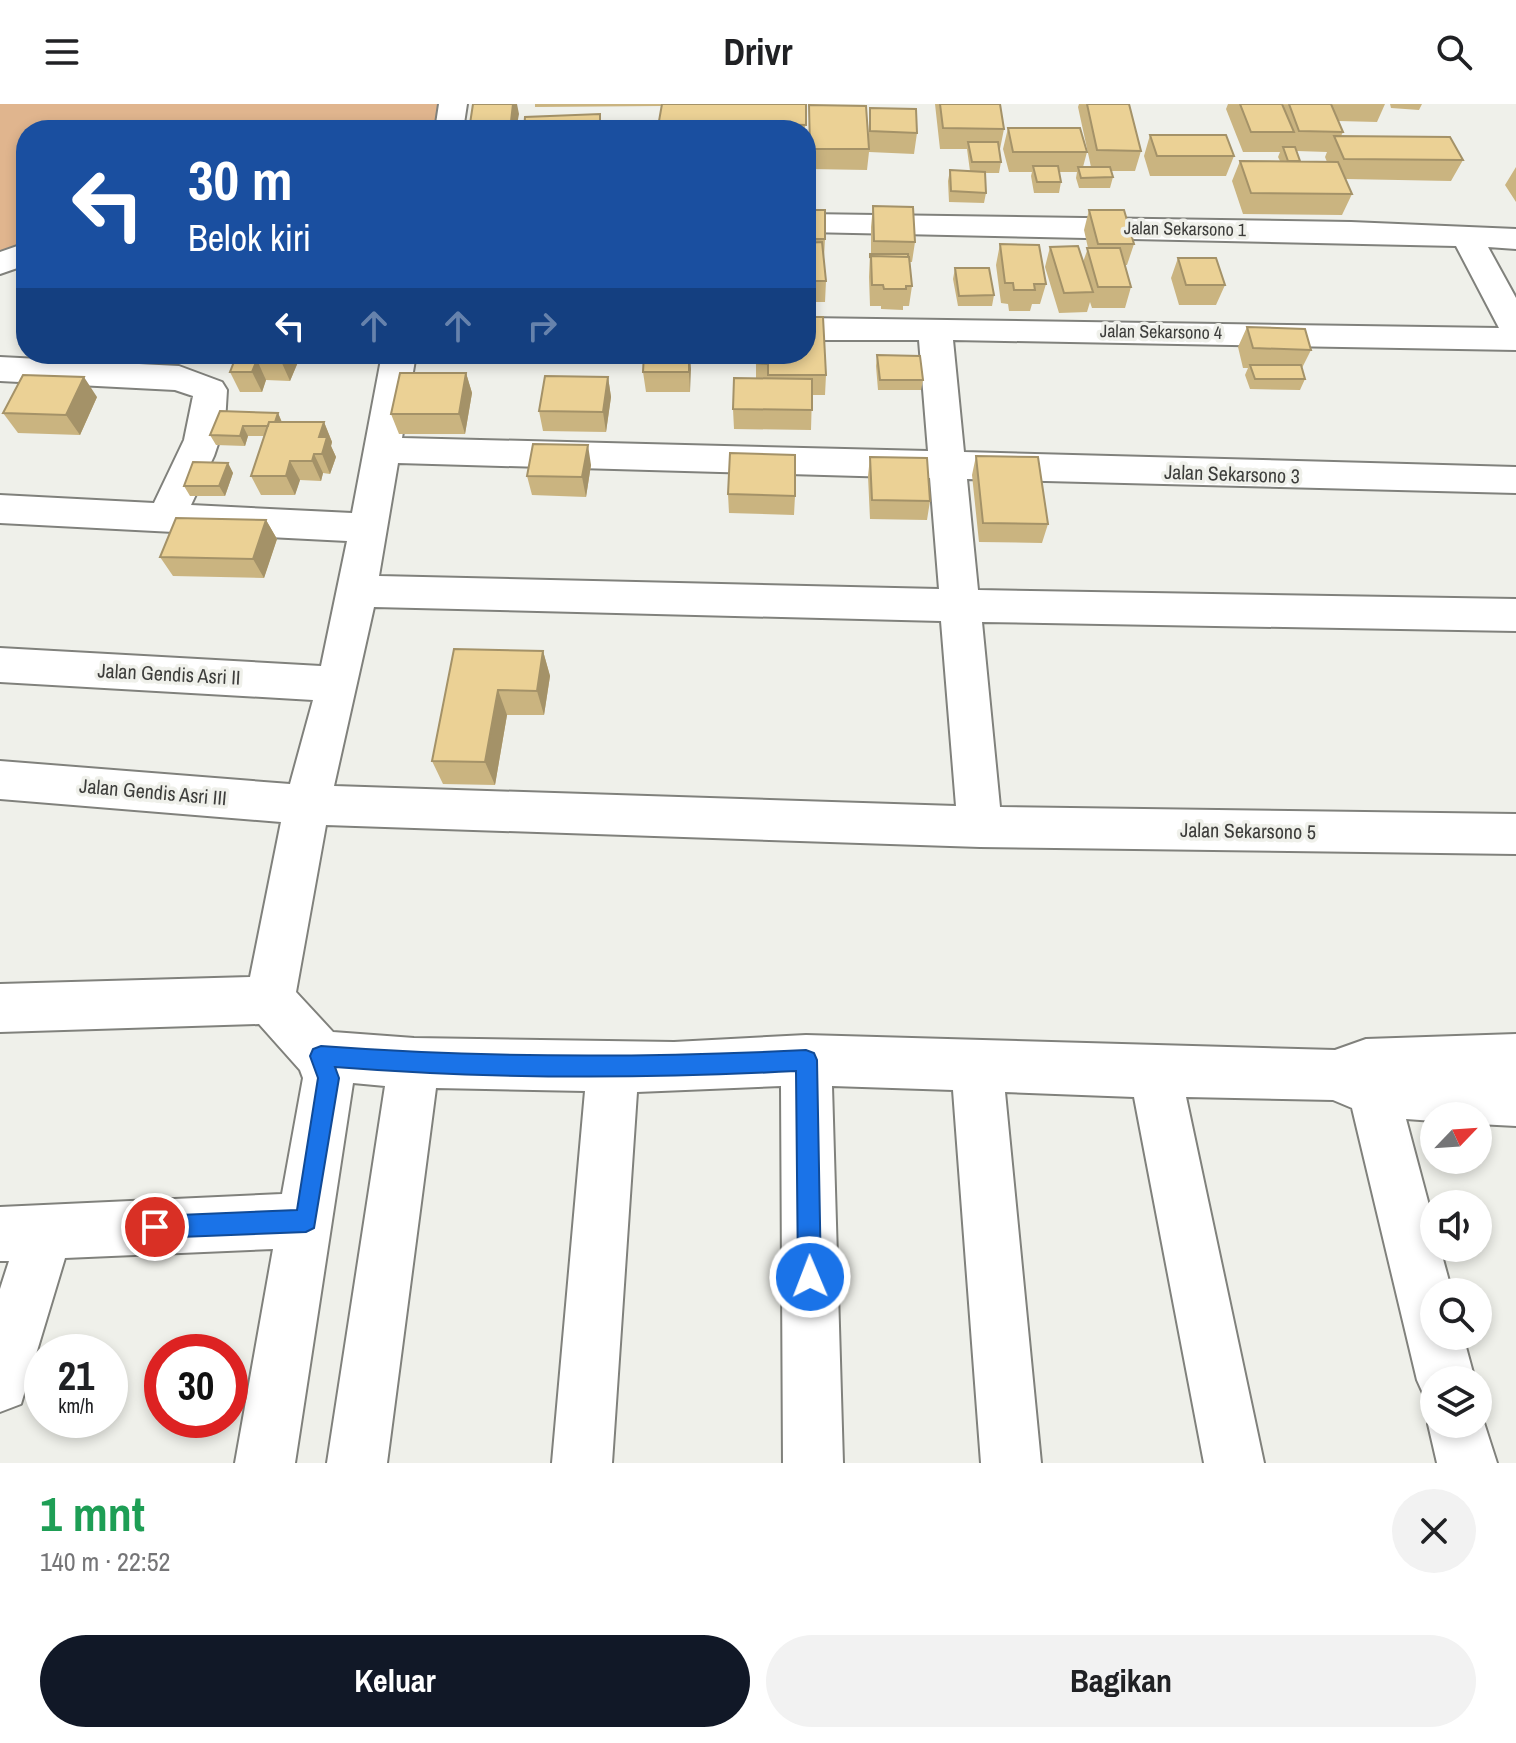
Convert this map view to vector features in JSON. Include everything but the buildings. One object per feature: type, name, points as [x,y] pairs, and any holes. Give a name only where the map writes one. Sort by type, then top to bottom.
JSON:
[{"type":"street","name":"Jalan Sekarsono 1","points":[[816,223],[1351,232],[1516,239]]},
{"type":"street","points":[[1467,238],[1516,328]]},
{"type":"street","name":"Jalan Sekarsono 4","points":[[816,329],[1516,339]]},
{"type":"street","points":[[935,329],[980,827]]},
{"type":"street","points":[[270,1000],[307,805],[338,684],[357,591],[397,364]]},
{"type":"street","points":[[0,369],[179,378],[210,390],[208,425],[166,518]]},
{"type":"street","name":"Jalan Sekarsono 3","points":[[381,450],[1516,480]]},
{"type":"street","points":[[0,509],[366,528]]},
{"type":"street","points":[[357,591],[1274,613],[1516,615]]},
{"type":"street","name":"Jalan Gendis Asri II","points":[[0,665],[338,684]]},
{"type":"street","name":"Jalan Gendis Asri III","points":[[0,780],[307,805],[980,827]]},
{"type":"street","name":"Jalan Sekarsono 5","points":[[980,827],[1516,834]]},
{"type":"street","points":[[0,1008],[270,1000],[321,1056],[328,1078],[265,1463]]},
{"type":"street","points":[[321,1056],[414,1063],[674,1067],[806,1060],[1358,1077],[1516,1100]]},
{"type":"street","points":[[1358,1077],[1516,1059]]},
{"type":"street","points":[[806,1060],[813,1463]]},
{"type":"street","points":[[357,1463],[414,1063]]},
{"type":"street","points":[[582,1463],[613,1066]]},
{"type":"street","points":[[977,1066],[1011,1463]]},
{"type":"street","points":[[1155,1072],[1234,1463]]},
{"type":"street","points":[[1358,1077],[1420,1284]]},
{"type":"street","points":[[0,1383],[22,1233],[306,1220]]},
{"type":"street","points":[[1461,1438],[1467,1463]]},
{"type":"shaded area","points":[[0,104],[447,104],[445,120],[16,120],[16,255],[0,260]]},
{"type":"route","points":[[155,1227],[306,1220],[328,1078],[321,1056],[414,1063],[674,1067],[806,1060],[810,1277]]}]
